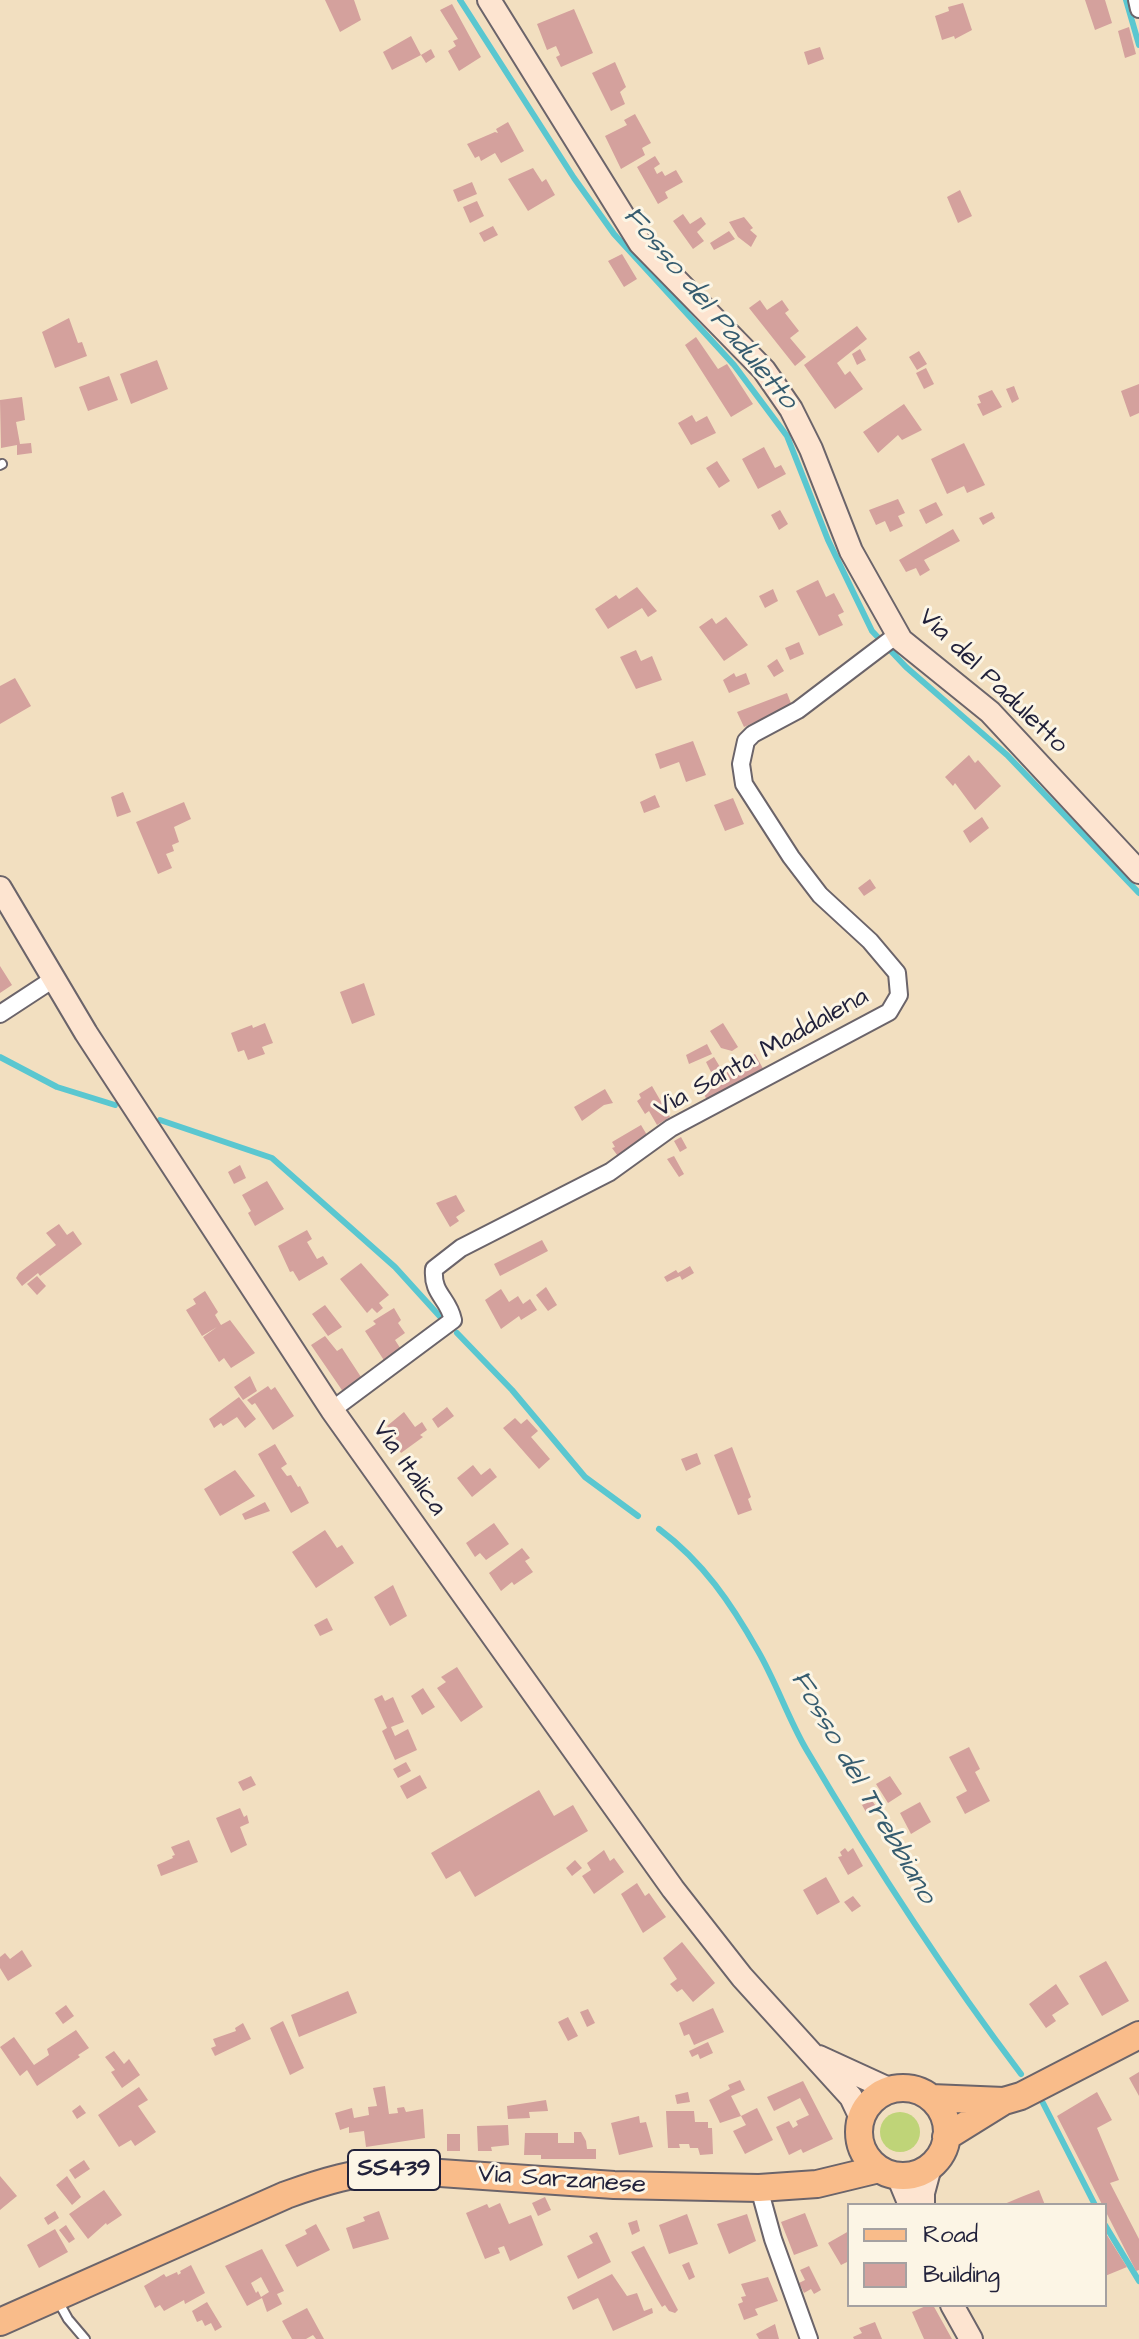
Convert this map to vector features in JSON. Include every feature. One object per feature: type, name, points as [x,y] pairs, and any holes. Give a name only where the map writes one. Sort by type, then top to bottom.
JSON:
[{"type":"main road","name":"Via del Paduletto","points":[[489,0],[640,243],[764,370],[791,409],[811,449],[889,641],[901,640],[990,712],[1139,872]]},
{"type":"main road","name":"Via Italica","points":[[0,888],[86,1033],[332,1410],[673,1889],[742,1977],[851,2097],[860,2125]]},
{"type":"main road","points":[[946,2137],[1004,2101],[1054,2081],[1139,2035]]},
{"type":"main road","name":"Via Italica","points":[[812,2054],[891,2090]]},
{"type":"main road","points":[[817,2184],[846,2158],[873,2100],[891,2090],[905,2088],[931,2098],[943,2116],[946,2137],[941,2154],[930,2167],[923,2203]]},
{"type":"main road","points":[[931,2098],[1004,2101]]},
{"type":"main road","points":[[860,2125],[864,2153],[889,2173],[909,2203]]},
{"type":"main road","name":"SS439","points":[[817,2184],[889,2173],[915,2175],[930,2167]]},
{"type":"main road","name":"Via Sarzanese","points":[[0,2322],[286,2195],[332,2179],[365,2172],[397,2170],[642,2186],[759,2188],[817,2184]]},
{"type":"main road","points":[[953,2307],[971,2339]]},
{"type":"street","points":[[1137,0],[1139,9]]},
{"type":"street","name":"Via Santa Maddalena","points":[[332,1410],[448,1325],[451,1312],[433,1284],[434,1269],[461,1248],[610,1172],[671,1128],[889,1012],[899,995],[897,973],[870,941],[820,895],[791,857],[744,784],[741,764],[746,741],[753,734],[798,710],[889,641]]},
{"type":"street","points":[[0,1014],[55,978]]},
{"type":"street","points":[[759,2188],[773,2239],[809,2339]]},
{"type":"lane","points":[[56,2298],[85,2339]]},
{"type":"green space","points":[[900,2112],[914,2118],[920,2132],[914,2146],[900,2152],[886,2146],[880,2132],[886,2118]]},
{"type":"building","points":[[325,0],[354,0],[361,20],[340,32]]},
{"type":"building","points":[[1085,0],[1105,0],[1112,23],[1095,30]]},
{"type":"building","points":[[963,3],[972,30],[955,39],[954,36],[942,40],[935,16],[949,11],[948,7]]},
{"type":"building","points":[[452,4],[481,57],[459,71],[448,51],[456,46],[453,41],[458,39],[440,10]]},
{"type":"building","points":[[574,9],[593,53],[561,67],[556,57],[560,55],[556,46],[547,50],[537,24]]},
{"type":"building","points":[[1129,27],[1136,54],[1125,58],[1118,31]]},
{"type":"building","points":[[411,36],[421,55],[392,70],[383,52]]},
{"type":"building","points":[[820,47],[824,59],[808,65],[804,52]]},
{"type":"building","points":[[431,49],[435,57],[426,63],[421,55]]},
{"type":"building","points":[[615,62],[626,87],[620,92],[625,104],[611,111],[592,73]]},
{"type":"building","points":[[635,114],[651,143],[642,148],[645,155],[621,169],[605,136],[627,125],[624,120]]},
{"type":"building","points":[[508,122],[524,151],[501,163],[495,153],[481,161],[479,156],[475,158],[467,144],[498,133],[496,129]]},
{"type":"building","points":[[655,156],[660,164],[654,168],[657,174],[662,171],[665,176],[676,170],[683,182],[665,192],[668,198],[658,204],[637,167]]},
{"type":"building","points":[[533,168],[542,182],[546,179],[555,195],[528,211],[508,179]]},
{"type":"building","points":[[472,182],[477,194],[458,202],[453,190]]},
{"type":"building","points":[[960,190],[972,216],[958,223],[947,197]]},
{"type":"building","points":[[477,201],[484,216],[470,223],[463,207]]},
{"type":"building","points":[[683,214],[690,224],[701,217],[706,224],[697,232],[704,241],[693,249],[673,221]]},
{"type":"building","points":[[744,217],[757,236],[751,247],[738,237],[729,222]]},
{"type":"building","points":[[493,226],[498,235],[484,242],[479,233]]},
{"type":"building","points":[[729,231],[735,239],[714,250],[710,243]]},
{"type":"building","points":[[622,254],[637,279],[624,287],[608,261]]},
{"type":"building","points":[[760,300],[767,310],[782,300],[789,310],[785,313],[799,331],[790,338],[806,357],[795,366],[749,308]]},
{"type":"building","points":[[69,318],[78,343],[82,342],[87,356],[55,368],[42,332]]},
{"type":"building","points":[[857,326],[867,339],[837,363],[845,375],[850,371],[863,389],[835,409],[804,365]]},
{"type":"building","points":[[696,337],[718,369],[727,364],[753,404],[731,417],[685,345]]},
{"type":"building","points":[[860,349],[866,360],[857,365],[852,354]]},
{"type":"building","points":[[919,351],[927,364],[917,370],[909,357]]},
{"type":"building","points":[[157,360],[168,389],[131,404],[120,374]]},
{"type":"building","points":[[926,368],[934,384],[924,389],[916,373]]},
{"type":"building","points":[[109,376],[118,400],[88,411],[79,387]]},
{"type":"building","points":[[1139,384],[1139,413],[1130,417],[1121,391]]},
{"type":"building","points":[[1014,386],[1019,399],[1012,403],[1006,389]]},
{"type":"building","points":[[992,390],[1002,407],[983,416],[977,404],[981,403],[978,396]]},
{"type":"building","points":[[22,397],[25,420],[16,422],[20,444],[31,443],[32,453],[17,455],[17,445],[1,448],[0,400]]},
{"type":"building","points":[[904,404],[922,430],[902,440],[898,435],[878,453],[863,432]]},
{"type":"building","points":[[692,415],[696,422],[707,416],[716,433],[691,445],[678,423]]},
{"type":"building","points":[[964,443],[985,485],[967,493],[964,486],[947,494],[931,459]]},
{"type":"building","points":[[764,447],[775,468],[781,465],[786,474],[758,489],[742,459]]},
{"type":"building","points":[[717,461],[730,481],[719,488],[706,468]]},
{"type":"building","points":[[898,499],[905,513],[898,516],[903,526],[890,532],[885,521],[876,525],[869,510]]},
{"type":"building","points":[[936,502],[943,515],[926,524],[919,510]]},
{"type":"building","points":[[780,510],[788,524],[779,530],[771,515]]},
{"type":"building","points":[[992,512],[995,518],[983,525],[979,518]]},
{"type":"building","points":[[953,529],[960,541],[924,560],[930,570],[920,576],[916,568],[906,572],[899,560]]},
{"type":"building","points":[[818,580],[826,597],[834,593],[844,612],[838,615],[843,625],[819,636],[796,591]]},
{"type":"building","points":[[637,587],[657,611],[648,617],[642,608],[608,629],[595,609],[616,595],[619,599]]},
{"type":"building","points":[[773,589],[778,601],[765,608],[759,596]]},
{"type":"building","points":[[726,617],[748,645],[724,661],[699,627],[712,618],[716,624]]},
{"type":"building","points":[[799,642],[804,654],[790,660],[785,648]]},
{"type":"building","points":[[636,650],[641,661],[652,656],[662,680],[636,689],[620,657]]},
{"type":"building","points":[[777,659],[784,671],[774,677],[767,666]]},
{"type":"building","points":[[734,673],[736,677],[746,673],[750,684],[729,693],[723,680]]},
{"type":"building","points":[[15,678],[31,706],[0,724],[0,686]]},
{"type":"building","points":[[787,693],[792,706],[744,727],[737,712]]},
{"type":"building","points":[[693,741],[706,775],[686,782],[679,762],[660,769],[655,754]]},
{"type":"building","points":[[969,755],[975,763],[978,760],[1001,786],[975,810],[955,783],[953,786],[945,777]]},
{"type":"building","points":[[123,792],[131,812],[117,817],[111,797]]},
{"type":"building","points":[[655,795],[660,807],[644,813],[640,802]]},
{"type":"building","points":[[733,798],[744,824],[725,831],[714,805]]},
{"type":"building","points":[[184,802],[191,819],[174,827],[179,842],[172,845],[174,851],[166,854],[172,868],[158,874],[136,822]]},
{"type":"building","points":[[982,817],[989,828],[970,843],[963,831]]},
{"type":"building","points":[[870,879],[876,888],[864,896],[858,888]]},
{"type":"building","points":[[0,966],[12,985],[0,993]]},
{"type":"building","points":[[364,983],[375,1015],[352,1024],[340,992]]},
{"type":"building","points":[[265,1023],[273,1043],[262,1047],[265,1054],[248,1060],[244,1050],[238,1052],[231,1033]]},
{"type":"building","points":[[723,1023],[738,1047],[732,1051],[721,1048],[710,1031]]},
{"type":"building","points":[[707,1044],[712,1054],[689,1064],[686,1055]]},
{"type":"building","points":[[755,1054],[766,1074],[708,1103],[702,1089],[728,1076],[724,1069]]},
{"type":"building","points":[[714,1057],[720,1067],[711,1072],[706,1062]]},
{"type":"building","points":[[652,1086],[670,1117],[657,1125],[649,1111],[645,1114],[637,1101],[641,1098],[639,1094]]},
{"type":"building","points":[[605,1089],[613,1103],[604,1105],[582,1121],[574,1107]]},
{"type":"building","points":[[641,1125],[650,1140],[620,1159],[612,1148],[615,1147],[612,1142]]},
{"type":"building","points":[[681,1137],[687,1148],[680,1152],[674,1141]]},
{"type":"building","points":[[674,1156],[684,1174],[679,1177],[667,1159]]},
{"type":"building","points":[[240,1165],[246,1178],[234,1184],[228,1172]]},
{"type":"building","points":[[267,1181],[284,1209],[255,1226],[242,1195]]},
{"type":"building","points":[[456,1195],[465,1211],[456,1217],[459,1221],[450,1227],[436,1203]]},
{"type":"building","points":[[59,1224],[67,1235],[73,1231],[82,1244],[22,1286],[16,1278],[56,1245],[46,1233]]},
{"type":"building","points":[[307,1230],[312,1239],[307,1242],[317,1259],[323,1256],[328,1264],[299,1281],[293,1271],[290,1272],[278,1246]]},
{"type":"building","points":[[542,1240],[548,1251],[500,1276],[494,1264]]},
{"type":"building","points":[[361,1263],[389,1295],[379,1303],[383,1308],[377,1313],[372,1308],[367,1313],[340,1279]]},
{"type":"building","points":[[690,1266],[694,1273],[682,1280],[680,1276],[667,1282],[664,1277],[676,1270],[678,1273]]},
{"type":"building","points":[[37,1276],[46,1286],[37,1295],[27,1284]]},
{"type":"building","points":[[546,1287],[557,1305],[548,1311],[536,1295]]},
{"type":"building","points":[[501,1289],[509,1302],[518,1296],[523,1304],[530,1299],[537,1310],[521,1320],[519,1316],[501,1329],[485,1300]]},
{"type":"building","points":[[205,1291],[218,1312],[215,1315],[221,1325],[230,1320],[255,1353],[231,1368],[224,1358],[219,1362],[203,1337],[217,1327],[202,1336],[186,1310],[196,1304],[193,1299]]},
{"type":"building","points":[[325,1305],[342,1327],[328,1336],[312,1314]]},
{"type":"building","points":[[394,1308],[405,1333],[395,1340],[404,1354],[387,1365],[365,1331],[376,1324],[373,1321]]},
{"type":"building","points":[[325,1336],[337,1351],[342,1348],[361,1377],[357,1381],[360,1386],[346,1396],[311,1345]]},
{"type":"building","points":[[250,1376],[257,1391],[243,1400],[234,1387]]},
{"type":"building","points":[[268,1386],[271,1390],[275,1387],[294,1416],[273,1430],[255,1403],[252,1405],[247,1400]]},
{"type":"building","points":[[239,1397],[256,1419],[245,1428],[237,1417],[214,1428],[209,1419]]},
{"type":"building","points":[[447,1407],[454,1416],[438,1428],[432,1419]]},
{"type":"building","points":[[404,1412],[415,1427],[422,1422],[427,1430],[420,1435],[423,1437],[401,1453],[387,1426]]},
{"type":"building","points":[[515,1418],[521,1424],[527,1419],[538,1431],[531,1437],[550,1459],[539,1469],[503,1428]]},
{"type":"building","points":[[275,1444],[287,1464],[281,1468],[300,1486],[309,1503],[291,1513],[258,1454]]},
{"type":"building","points":[[732,1447],[751,1497],[748,1499],[752,1510],[738,1515],[714,1455]]},
{"type":"building","points":[[697,1453],[701,1464],[686,1471],[681,1459]]},
{"type":"building","points":[[473,1465],[481,1475],[490,1468],[497,1477],[472,1497],[457,1478]]},
{"type":"building","points":[[235,1470],[255,1496],[220,1516],[204,1489]]},
{"type":"building","points":[[265,1502],[270,1511],[245,1520],[242,1514]]},
{"type":"building","points":[[494,1523],[509,1544],[486,1560],[480,1553],[475,1557],[466,1543]]},
{"type":"building","points":[[325,1530],[337,1548],[342,1545],[354,1563],[316,1588],[292,1552]]},
{"type":"building","points":[[522,1548],[530,1558],[525,1561],[533,1572],[501,1591],[489,1573]]},
{"type":"building","points":[[393,1585],[407,1616],[390,1626],[374,1597]]},
{"type":"building","points":[[327,1618],[333,1630],[320,1636],[314,1625]]},
{"type":"building","points":[[457,1667],[483,1707],[461,1722],[437,1688],[446,1682],[441,1677]]},
{"type":"building","points":[[423,1688],[435,1707],[422,1715],[411,1696]]},
{"type":"building","points":[[382,1695],[385,1701],[393,1697],[404,1722],[391,1727],[395,1736],[408,1729],[417,1750],[395,1760],[382,1731],[387,1728],[374,1699]]},
{"type":"building","points":[[969,1747],[980,1769],[975,1772],[990,1801],[965,1814],[956,1797],[967,1791],[949,1757]]},
{"type":"building","points":[[406,1762],[411,1771],[398,1778],[393,1769]]},
{"type":"building","points":[[420,1775],[427,1788],[407,1799],[400,1786]]},
{"type":"building","points":[[251,1776],[256,1785],[243,1791],[238,1782]]},
{"type":"building","points":[[890,1776],[902,1794],[888,1803],[876,1784]]},
{"type":"building","points":[[539,1790],[554,1816],[573,1805],[588,1831],[475,1897],[460,1871],[446,1879],[431,1853]]},
{"type":"building","points":[[871,1799],[877,1808],[867,1814],[862,1805]]},
{"type":"building","points":[[920,1802],[931,1822],[911,1834],[900,1813]]},
{"type":"building","points":[[240,1808],[244,1817],[247,1815],[249,1823],[240,1827],[247,1845],[231,1853],[216,1818]]},
{"type":"building","points":[[189,1840],[198,1862],[161,1876],[157,1865],[173,1858],[175,1855],[171,1847]]},
{"type":"building","points":[[845,1848],[848,1852],[853,1848],[863,1866],[848,1875],[838,1857],[842,1856],[840,1852]]},
{"type":"building","points":[[604,1850],[610,1861],[614,1858],[624,1872],[594,1894],[582,1876],[591,1870],[587,1863]]},
{"type":"building","points":[[575,1860],[582,1868],[572,1876],[566,1868]]},
{"type":"building","points":[[826,1877],[840,1902],[817,1915],[803,1890]]},
{"type":"building","points":[[637,1883],[645,1896],[649,1893],[666,1917],[643,1933],[621,1894]]},
{"type":"building","points":[[853,1896],[861,1906],[852,1912],[844,1902]]},
{"type":"building","points":[[682,1942],[715,1983],[693,2002],[682,1989],[677,1992],[670,1984],[677,1979],[663,1958]]},
{"type":"building","points":[[22,1950],[32,1966],[8,1981],[0,1968],[0,1957],[5,1953],[10,1959]]},
{"type":"building","points":[[1106,1961],[1129,2001],[1102,2016],[1079,1976]]},
{"type":"building","points":[[1056,1984],[1069,2004],[1052,2015],[1056,2021],[1046,2028],[1029,2004]]},
{"type":"building","points":[[348,1991],[357,2013],[299,2037],[291,2015]]},
{"type":"building","points":[[66,2005],[74,2016],[63,2024],[55,2013]]},
{"type":"building","points":[[713,2008],[724,2032],[694,2045],[689,2034],[684,2036],[679,2023]]},
{"type":"building","points":[[588,2009],[595,2023],[587,2027],[580,2012]]},
{"type":"building","points":[[568,2017],[578,2036],[568,2041],[558,2022]]},
{"type":"building","points":[[283,2021],[304,2068],[290,2075],[270,2028]]},
{"type":"building","points":[[243,2023],[251,2039],[215,2056],[211,2048],[216,2046],[213,2039],[236,2031],[235,2028]]},
{"type":"building","points":[[76,2030],[89,2048],[37,2086],[27,2070],[20,2076],[0,2047],[14,2037],[34,2065],[49,2055],[47,2049]]},
{"type":"building","points":[[708,2042],[713,2053],[700,2059],[698,2054],[692,2057],[689,2051]]},
{"type":"building","points":[[114,2051],[124,2064],[129,2059],[140,2075],[122,2088],[111,2072],[115,2070],[105,2057]]},
{"type":"building","points":[[1139,2072],[1139,2096],[1129,2078]]},
{"type":"building","points":[[740,2080],[745,2090],[731,2096],[741,2116],[720,2123],[709,2100]]},
{"type":"building","points":[[803,2081],[833,2139],[803,2153],[801,2149],[789,2155],[776,2127],[789,2121],[793,2128],[798,2125],[796,2121],[809,2115],[800,2098],[774,2111],[767,2097]]},
{"type":"building","points":[[385,2086],[389,2114],[398,2113],[397,2108],[404,2107],[406,2112],[423,2109],[425,2138],[366,2147],[364,2131],[349,2133],[349,2127],[340,2130],[335,2113],[352,2108],[354,2118],[369,2115],[368,2107],[377,2106],[373,2088]]},
{"type":"building","points":[[139,2087],[148,2100],[138,2106],[156,2132],[135,2146],[131,2140],[119,2147],[98,2115]]},
{"type":"building","points":[[688,2092],[690,2102],[677,2104],[675,2095]]},
{"type":"building","points":[[1097,2092],[1112,2120],[1097,2128],[1119,2180],[1110,2183],[1139,2239],[1139,2270],[1136,2271],[1107,2214],[1107,2203],[1101,2203],[1057,2116]]},
{"type":"building","points":[[546,2100],[548,2111],[529,2112],[530,2118],[508,2119],[507,2106]]},
{"type":"building","points":[[80,2105],[86,2113],[77,2119],[72,2111]]},
{"type":"building","points":[[757,2108],[773,2140],[745,2154],[733,2131],[746,2125],[741,2116]]},
{"type":"building","points":[[666,2111],[694,2111],[695,2122],[708,2122],[708,2128],[712,2128],[713,2154],[700,2155],[698,2148],[690,2148],[689,2144],[668,2148]]},
{"type":"building","points":[[639,2116],[640,2123],[646,2122],[653,2147],[619,2155],[611,2123]]},
{"type":"building","points":[[508,2125],[509,2145],[491,2147],[492,2151],[478,2151],[477,2126]]},
{"type":"building","points":[[574,2132],[581,2132],[587,2149],[596,2149],[596,2159],[541,2159],[541,2155],[524,2155],[525,2133],[558,2133],[558,2143],[574,2143]]},
{"type":"building","points":[[447,2134],[460,2134],[460,2151],[447,2151]]},
{"type":"building","points":[[84,2160],[90,2169],[75,2179],[69,2170]]},
{"type":"building","points":[[0,2176],[17,2196],[0,2210]]},
{"type":"building","points":[[67,2176],[81,2197],[72,2205],[56,2185]]},
{"type":"building","points":[[104,2190],[122,2215],[106,2223],[88,2239],[69,2214]]},
{"type":"building","points":[[1039,2190],[1044,2203],[1007,2203]]},
{"type":"building","points":[[545,2197],[551,2210],[538,2216],[532,2203]]},
{"type":"building","points":[[500,2203],[509,2224],[531,2215],[543,2245],[510,2261],[504,2246],[498,2248],[500,2253],[485,2259],[466,2213],[487,2204],[489,2208]]},
{"type":"building","points":[[55,2211],[59,2218],[48,2225],[44,2218]]},
{"type":"building","points":[[379,2211],[389,2239],[353,2249],[346,2228],[365,2221],[363,2217]]},
{"type":"building","points":[[805,2213],[818,2246],[794,2255],[781,2222]]},
{"type":"building","points":[[687,2214],[698,2244],[669,2254],[659,2225]]},
{"type":"building","points":[[747,2214],[756,2241],[729,2254],[717,2224]]},
{"type":"building","points":[[637,2220],[640,2231],[632,2235],[628,2223]]},
{"type":"building","points":[[316,2224],[330,2250],[297,2267],[285,2245],[307,2234],[305,2230]]},
{"type":"building","points":[[66,2225],[75,2239],[69,2243],[59,2230]]},
{"type":"building","points":[[55,2229],[68,2252],[39,2268],[27,2245]]},
{"type":"building","points":[[597,2232],[611,2262],[578,2279],[567,2256],[593,2243],[589,2236]]},
{"type":"building","points":[[847,2232],[847,2262],[841,2265],[828,2243]]},
{"type":"building","points":[[1107,2235],[1127,2267],[1107,2275]]},
{"type":"building","points":[[644,2246],[678,2310],[675,2313],[665,2305],[662,2307],[631,2252]]},
{"type":"building","points":[[262,2249],[284,2291],[277,2294],[282,2304],[267,2312],[262,2298],[247,2306],[225,2266]],"holes":[[[261,2277],[269,2292],[261,2297],[251,2283]]]},
{"type":"building","points":[[689,2262],[695,2277],[689,2280],[682,2265]]},
{"type":"building","points":[[191,2265],[205,2293],[164,2311],[160,2305],[155,2308],[144,2286],[164,2274],[166,2277],[177,2272],[178,2275]]},
{"type":"building","points":[[809,2266],[821,2290],[814,2294],[811,2289],[804,2293],[799,2283],[805,2280],[800,2270]]},
{"type":"building","points":[[612,2274],[627,2296],[637,2293],[644,2311],[652,2308],[653,2313],[613,2331],[598,2298],[573,2310],[567,2297]]},
{"type":"building","points":[[768,2277],[778,2301],[755,2309],[758,2315],[744,2320],[738,2304],[743,2302],[741,2297],[746,2296],[741,2284]]},
{"type":"building","points":[[207,2302],[222,2327],[215,2331],[211,2323],[205,2326],[202,2320],[197,2322],[192,2311]]},
{"type":"building","points":[[934,2307],[952,2339],[924,2339],[912,2312]]},
{"type":"building","points":[[307,2308],[324,2339],[316,2339],[313,2335],[306,2339],[292,2339],[282,2321]]},
{"type":"building","points":[[875,2322],[882,2339],[854,2339],[862,2333],[859,2328]]},
{"type":"building","points":[[775,2324],[779,2339],[759,2339],[756,2334]]},
{"type":"waterway","name":"Fosso del Paduletto","points":[[460,0],[574,178],[614,234],[734,365],[787,436],[828,540],[872,631],[906,667],[1007,755],[1139,893]]},
{"type":"waterway","points":[[1126,0],[1139,45]]},
{"type":"waterway","name":"Fosso del Trebbiano","points":[[0,1057],[57,1087],[115,1105]]},
{"type":"waterway","name":"Fosso del Trebbiano","points":[[160,1120],[272,1158],[395,1267],[444,1321]]},
{"type":"waterway","name":"Fosso del Trebbiano","points":[[457,1333],[512,1390],[585,1477],[638,1516]]},
{"type":"waterway","name":"Fosso del Trebbiano","points":[[659,1529],[703,1569],[737,1616],[806,1749],[856,1833],[936,1955],[1021,2074]]},
{"type":"waterway","name":"Fosso del Trebbiano","points":[[1043,2103],[1094,2203]]},
{"type":"waterway","name":"Fosso del Trebbiano","points":[[1107,2228],[1139,2281]]}]
